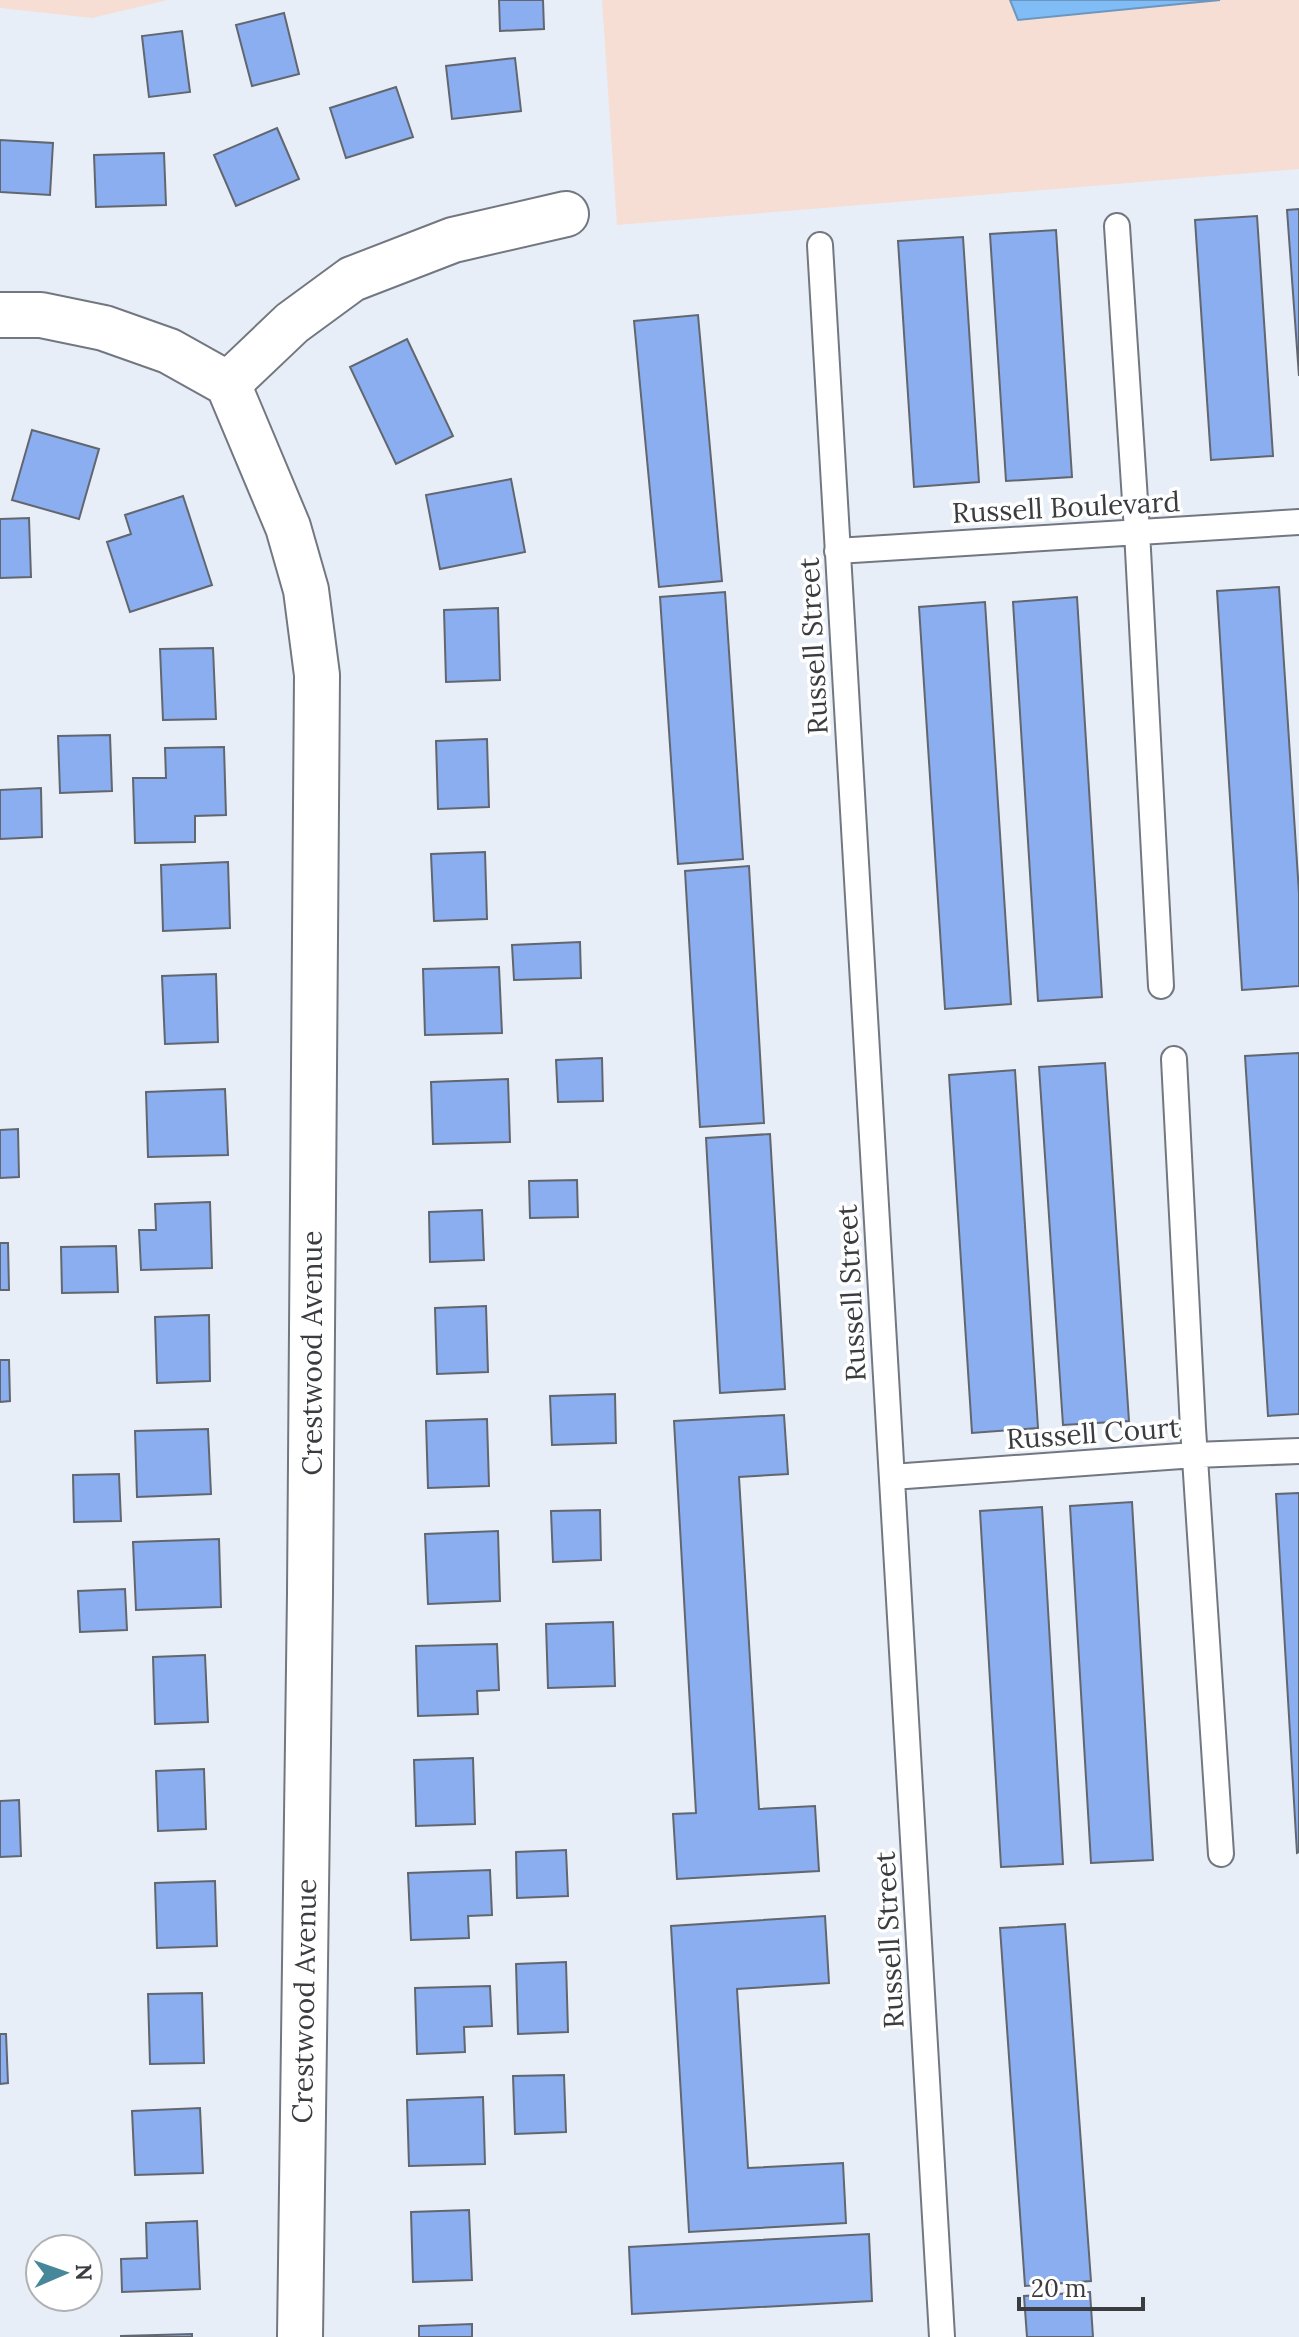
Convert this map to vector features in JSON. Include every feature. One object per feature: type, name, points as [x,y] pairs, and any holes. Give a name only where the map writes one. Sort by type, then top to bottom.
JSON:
[{"type":"street","points":[[0,315],[41,315],[104,328],[169,351],[228,384],[292,323],[352,279],[453,240],[566,214]]},
{"type":"street","name":"Crestwood Avenue","points":[[228,384],[288,527],[306,590],[317,675],[300,2337]]},
{"type":"lane","points":[[1117,226],[1161,986]]},
{"type":"lane","name":"Russell Street","points":[[820,245],[942,2337]]},
{"type":"lane","name":"Russell Boulevard","points":[[837,551],[1299,522]]},
{"type":"lane","points":[[1174,1059],[1195,1455],[1221,1854]]},
{"type":"lane","name":"Russell Court","points":[[892,1477],[1195,1455],[1299,1451]]},
{"type":"shaded area","points":[[0,0],[168,0],[92,18],[0,8]]},
{"type":"shaded area","points":[[602,0],[1299,0],[1299,169],[617,225]]},
{"type":"water","points":[[1010,0],[1220,0],[1018,20]]},
{"type":"building","points":[[499,0],[543,0],[544,29],[500,31]]},
{"type":"building","points":[[284,13],[299,74],[252,86],[236,25]]},
{"type":"building","points":[[182,31],[190,92],[149,97],[142,36]]},
{"type":"building","points":[[515,58],[521,111],[452,119],[446,66]]},
{"type":"building","points":[[396,87],[413,137],[346,158],[330,108]]},
{"type":"building","points":[[277,128],[299,179],[236,206],[214,155]]},
{"type":"building","points":[[0,140],[53,143],[50,195],[0,192]]},
{"type":"building","points":[[164,153],[166,205],[96,207],[94,155]]},
{"type":"building","points":[[1299,209],[1299,376],[1287,210]]},
{"type":"building","points":[[1257,216],[1273,456],[1211,460],[1195,220]]},
{"type":"building","points":[[1056,230],[1072,477],[1006,481],[990,234]]},
{"type":"building","points":[[963,237],[979,482],[914,487],[898,241]]},
{"type":"building","points":[[698,315],[722,581],[659,587],[634,321]]},
{"type":"building","points":[[407,339],[453,436],[396,464],[350,367]]},
{"type":"building","points":[[32,430],[99,449],[79,519],[12,500]]},
{"type":"building","points":[[511,479],[525,552],[440,569],[426,495]]},
{"type":"building","points":[[183,496],[212,585],[130,612],[107,542],[131,534],[125,515]]},
{"type":"building","points":[[29,518],[31,577],[0,578],[0,519]]},
{"type":"building","points":[[1279,587],[1299,893],[1299,986],[1242,990],[1217,591]]},
{"type":"building","points":[[725,592],[743,859],[678,864],[660,597]]},
{"type":"building","points":[[1077,597],[1102,997],[1038,1001],[1013,602]]},
{"type":"building","points":[[985,602],[1011,1004],[945,1009],[919,607]]},
{"type":"building","points":[[498,608],[500,680],[446,682],[444,610]]},
{"type":"building","points":[[213,648],[216,719],[163,720],[160,649]]},
{"type":"building","points":[[110,735],[112,791],[60,793],[58,736]]},
{"type":"building","points":[[487,739],[489,807],[438,809],[436,741]]},
{"type":"building","points":[[224,747],[226,815],[195,816],[195,842],[135,843],[133,778],[166,778],[165,748]]},
{"type":"building","points":[[41,788],[42,837],[0,839],[0,790]]},
{"type":"building","points":[[485,852],[487,919],[434,921],[431,854]]},
{"type":"building","points":[[228,862],[230,928],[163,931],[161,865]]},
{"type":"building","points":[[749,866],[764,1123],[700,1127],[685,871]]},
{"type":"building","points":[[580,942],[581,978],[514,980],[512,945]]},
{"type":"building","points":[[499,967],[502,1033],[425,1035],[423,969]]},
{"type":"building","points":[[216,974],[218,1042],[165,1044],[162,976]]},
{"type":"building","points":[[1299,1053],[1299,1414],[1268,1416],[1245,1056]]},
{"type":"building","points":[[602,1058],[603,1101],[558,1102],[556,1060]]},
{"type":"building","points":[[1105,1063],[1129,1421],[1063,1425],[1039,1067]]},
{"type":"building","points":[[1015,1070],[1038,1428],[972,1433],[949,1075]]},
{"type":"building","points":[[508,1079],[510,1142],[433,1144],[431,1082]]},
{"type":"building","points":[[225,1089],[228,1155],[148,1157],[146,1092]]},
{"type":"building","points":[[18,1129],[19,1177],[0,1178],[0,1130]]},
{"type":"building","points":[[770,1134],[785,1389],[720,1393],[706,1138]]},
{"type":"building","points":[[577,1180],[578,1217],[530,1218],[529,1181]]},
{"type":"building","points":[[210,1202],[212,1268],[141,1270],[139,1230],[156,1230],[155,1204]]},
{"type":"building","points":[[482,1210],[484,1260],[430,1262],[429,1212]]},
{"type":"building","points":[[0,1243],[8,1243],[9,1290],[0,1290]]},
{"type":"building","points":[[116,1246],[118,1292],[62,1293],[61,1247]]},
{"type":"building","points":[[486,1306],[488,1372],[437,1374],[435,1308]]},
{"type":"building","points":[[209,1315],[210,1381],[157,1383],[155,1317]]},
{"type":"building","points":[[0,1360],[9,1360],[10,1401],[0,1402]]},
{"type":"building","points":[[615,1394],[616,1443],[552,1445],[550,1396]]},
{"type":"building","points":[[784,1415],[788,1474],[739,1477],[759,1809],[815,1806],[819,1871],[677,1879],[673,1814],[696,1813],[674,1421]]},
{"type":"building","points":[[487,1419],[489,1486],[428,1488],[426,1421]]},
{"type":"building","points":[[208,1429],[211,1494],[137,1497],[135,1431]]},
{"type":"building","points":[[119,1474],[121,1521],[74,1522],[73,1475]]},
{"type":"building","points":[[1299,1493],[1299,1852],[1297,1853],[1276,1494]]},
{"type":"building","points":[[1132,1502],[1153,1860],[1091,1863],[1070,1506]]},
{"type":"building","points":[[1042,1507],[1063,1864],[1001,1867],[980,1511]]},
{"type":"building","points":[[600,1510],[601,1560],[553,1562],[551,1511]]},
{"type":"building","points":[[498,1531],[500,1601],[428,1604],[425,1534]]},
{"type":"building","points":[[219,1539],[221,1607],[136,1610],[133,1542]]},
{"type":"building","points":[[125,1589],[127,1630],[80,1632],[78,1591]]},
{"type":"building","points":[[613,1622],[615,1686],[548,1688],[546,1624]]},
{"type":"building","points":[[497,1644],[499,1690],[477,1691],[478,1714],[418,1716],[416,1646]]},
{"type":"building","points":[[205,1655],[208,1722],[155,1724],[153,1657]]},
{"type":"building","points":[[473,1758],[475,1824],[416,1826],[414,1760]]},
{"type":"building","points":[[204,1769],[206,1829],[158,1831],[156,1771]]},
{"type":"building","points":[[19,1800],[21,1856],[0,1857],[0,1801]]},
{"type":"building","points":[[566,1850],[568,1896],[517,1898],[516,1852]]},
{"type":"building","points":[[490,1870],[492,1915],[468,1916],[469,1938],[411,1940],[408,1873]]},
{"type":"building","points":[[215,1881],[217,1946],[157,1948],[155,1883]]},
{"type":"building","points":[[825,1916],[829,1983],[737,1989],[748,2168],[843,2163],[846,2223],[689,2232],[671,1926]]},
{"type":"building","points":[[1065,1924],[1091,2281],[1025,2286],[1000,1928]]},
{"type":"building","points":[[566,1962],[568,2032],[518,2034],[516,1964]]},
{"type":"building","points":[[490,1986],[492,2026],[464,2027],[465,2052],[417,2054],[415,1988]]},
{"type":"building","points":[[202,1993],[204,2063],[150,2064],[148,1994]]},
{"type":"building","points":[[0,2034],[6,2034],[8,2083],[0,2084]]},
{"type":"building","points":[[564,2075],[566,2132],[515,2134],[513,2076]]},
{"type":"building","points":[[483,2097],[485,2164],[409,2166],[407,2100]]},
{"type":"building","points":[[200,2108],[203,2173],[135,2175],[132,2111]]},
{"type":"building","points":[[469,2210],[472,2280],[413,2282],[411,2212]]},
{"type":"building","points":[[197,2221],[200,2289],[122,2292],[121,2259],[147,2258],[146,2223]]},
{"type":"building","points":[[869,2234],[872,2301],[632,2314],[629,2247]]},
{"type":"building","points":[[1090,2292],[1093,2337],[1027,2337],[1024,2296]]},
{"type":"building","points":[[472,2324],[472,2337],[419,2337],[419,2326]]},
{"type":"building","points":[[192,2334],[192,2337],[121,2337],[121,2336]]}]
